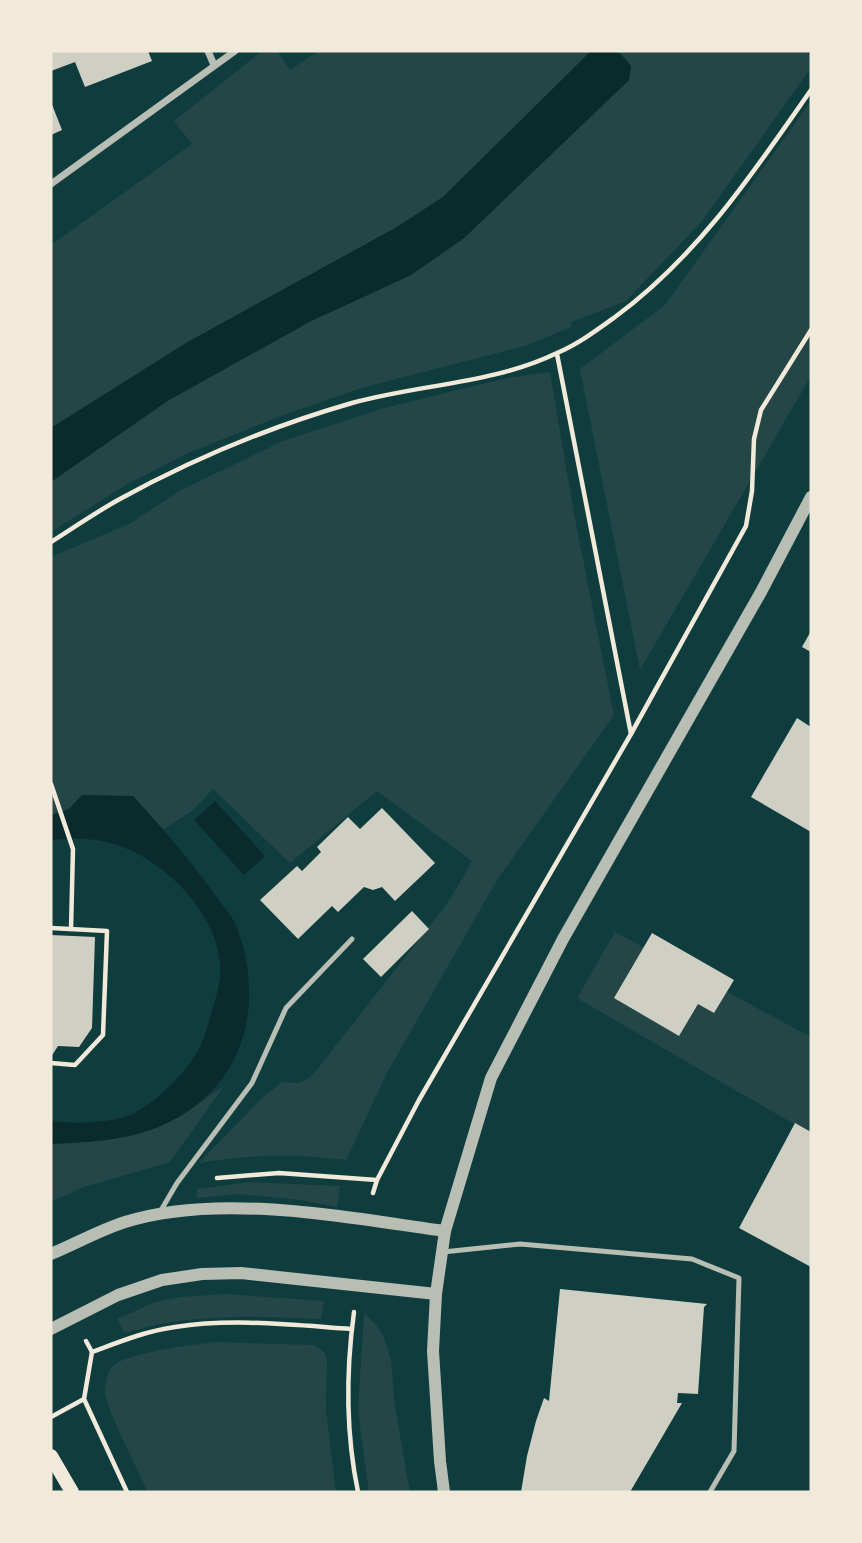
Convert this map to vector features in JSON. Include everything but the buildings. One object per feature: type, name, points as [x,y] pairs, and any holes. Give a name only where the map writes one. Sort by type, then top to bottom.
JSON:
[{"type":"main road","points":[[51,1456],[72,1492]]},
{"type":"street","points":[[208,51],[214,65]]},
{"type":"street","points":[[51,184],[235,51]]},
{"type":"street","points":[[444,1492],[433,1351],[436,1294],[445,1231],[491,1078],[564,939],[761,592],[811,497]]},
{"type":"street","points":[[51,1254],[124,1222],[158,1215],[237,1208],[445,1231]]},
{"type":"street","points":[[51,1329],[128,1292],[186,1275],[241,1273],[436,1294]]},
{"type":"lane","points":[[158,1215],[177,1183],[252,1083],[286,1008],[352,939]]},
{"type":"lane","points":[[442,1252],[520,1244],[692,1259],[739,1278],[734,1451],[710,1492]]},
{"type":"path","points":[[51,542],[118,500],[261,433],[354,403],[504,373],[557,354],[593,333],[640,299],[688,254],[736,197],[811,90]]},
{"type":"path","points":[[367,1221],[377,1180],[419,1100],[631,734],[746,526],[752,491],[754,439],[761,411],[811,330]]},
{"type":"path","points":[[557,354],[631,734]]},
{"type":"path","points":[[51,784],[73,849],[71,929]]},
{"type":"path","points":[[51,928],[107,931],[103,1035],[75,1065],[51,1063]]},
{"type":"path","points":[[357,1286],[351,1329],[349,1413],[358,1492]]},
{"type":"path","points":[[72,1317],[93,1352],[84,1399],[127,1492]]},
{"type":"path","points":[[93,1352],[139,1335],[172,1327],[208,1323],[351,1329]]},
{"type":"path","points":[[51,1417],[84,1399]]},
{"type":"shaded area","points":[[262,51],[277,51],[290,70],[318,51],[591,51],[443,197],[397,227],[186,343],[51,428],[51,245],[192,144],[174,121]]},
{"type":"shaded area","points":[[591,51],[609,51],[622,56],[631,66],[629,80],[464,238],[411,275],[311,321],[169,400],[51,482],[51,428],[186,343],[397,227],[443,197]]},
{"type":"shaded area","points":[[616,51],[806,51],[811,56],[811,68],[702,221],[626,301],[571,322],[571,327],[525,346],[365,387],[283,415],[186,454],[126,485],[51,532],[51,482],[63,471],[169,400],[311,321],[411,275],[464,238],[629,80],[622,54]]},
{"type":"shaded area","points":[[811,101],[811,376],[640,670],[580,369],[665,305]]},
{"type":"shaded area","points":[[550,372],[574,514],[614,715],[497,880],[388,1071],[346,1160],[272,1156],[199,1163],[261,1099],[282,1082],[299,1083],[312,1076],[449,901],[472,861],[377,791],[290,863],[213,789],[192,811],[163,830],[133,796],[82,796],[69,809],[51,815],[51,557],[129,524],[179,491],[283,441],[384,408],[507,378]]},
{"type":"shaded area","points":[[82,795],[133,796],[188,859],[228,912],[236,925],[245,956],[249,987],[247,1017],[240,1045],[228,1071],[209,1094],[185,1113],[156,1128],[131,1136],[51,1144],[51,1120],[90,1122],[122,1118],[140,1110],[171,1085],[196,1055],[203,1041],[220,975],[216,943],[209,925],[198,907],[170,876],[137,853],[112,843],[86,839],[51,840],[51,815],[69,809]]},
{"type":"shaded area","points":[[215,801],[265,856],[244,875],[194,820]]},
{"type":"shaded area","points":[[615,932],[811,1037],[811,1134],[577,998]]},
{"type":"shaded area","points":[[224,1086],[170,1162],[81,1188],[51,1202],[51,1144],[102,1141],[179,1117]]},
{"type":"shaded area","points":[[251,1182],[340,1186],[337,1207],[300,1200],[238,1194],[197,1198],[197,1189]]},
{"type":"shaded area","points":[[227,1294],[324,1301],[321,1319],[222,1317],[174,1322],[125,1333],[117,1319],[155,1302]]},
{"type":"shaded area","points":[[364,1313],[384,1337],[391,1361],[395,1407],[410,1492],[369,1492],[358,1411]]},
{"type":"shaded area","points":[[216,1342],[315,1345],[324,1352],[327,1360],[326,1410],[336,1492],[148,1492],[107,1400],[105,1390],[109,1372],[119,1362],[130,1357]]}]
